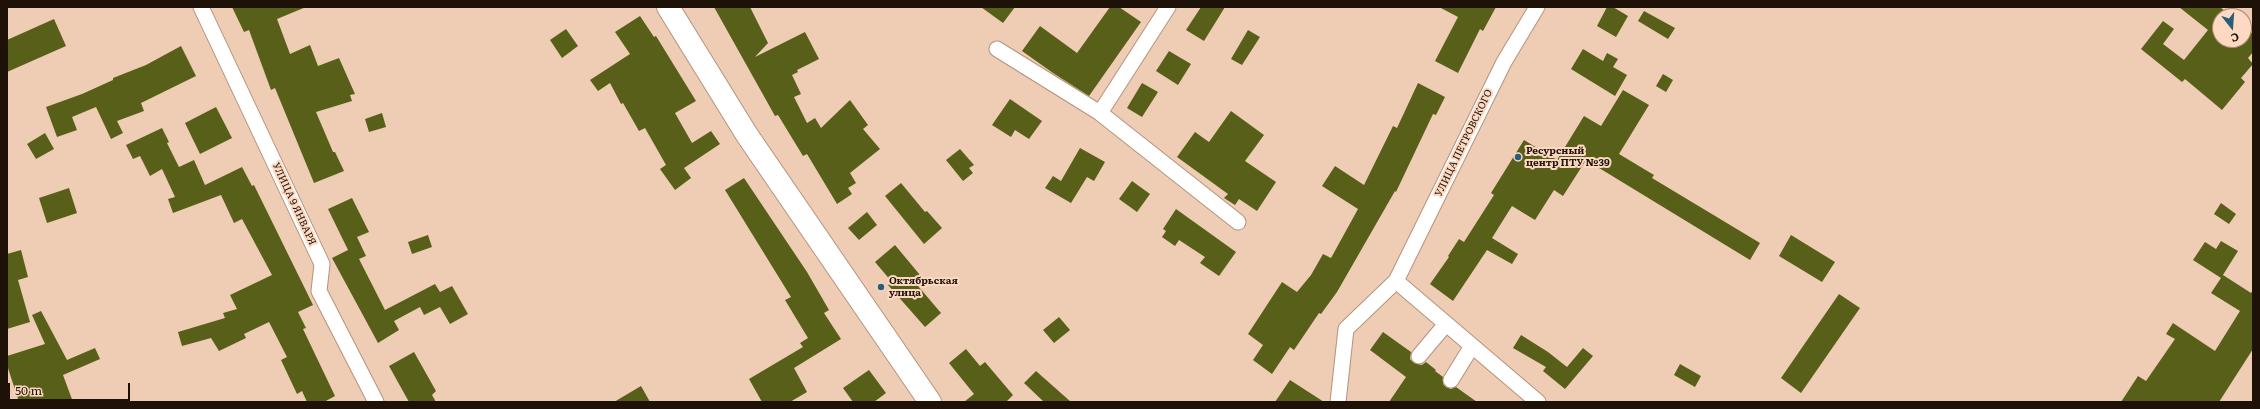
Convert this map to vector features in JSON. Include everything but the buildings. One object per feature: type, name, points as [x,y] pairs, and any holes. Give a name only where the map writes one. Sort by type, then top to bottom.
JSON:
[{"type":"main road","points":[[668,7],[747,134],[930,402]]},
{"type":"street","name":"УЛИЦА 9 ЯНВАРЯ","points":[[202,7],[322,264],[319,292],[376,402]]},
{"type":"street","points":[[1100,113],[1168,7]]},
{"type":"street","name":"УЛИЦА ПЕТРОВСКОГО","points":[[1338,402],[1346,329],[1396,281],[1504,62],[1537,7]]},
{"type":"street","points":[[997,49],[1100,113],[1238,222]]},
{"type":"street","points":[[1396,281],[1538,402]]},
{"type":"street","points":[[1419,356],[1446,324]]},
{"type":"street","points":[[1451,380],[1472,346]]},
{"type":"place","name":"Ресурсный центр ПТУ №39","points":[[1518,157]]},
{"type":"place","name":"Октябрьская улица","points":[[881,287]]}]
